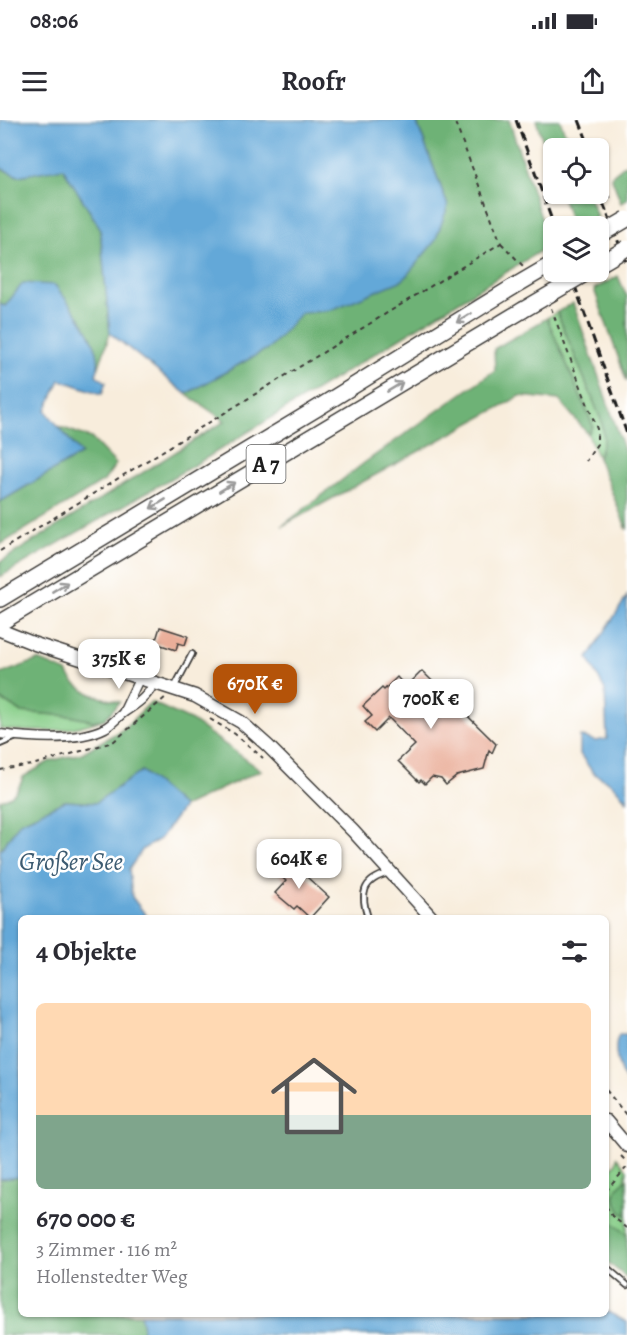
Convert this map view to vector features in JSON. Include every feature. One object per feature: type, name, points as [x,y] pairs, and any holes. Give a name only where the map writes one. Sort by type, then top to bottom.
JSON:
[{"type":"highway","points":[[609,230],[627,219]]},
{"type":"highway","points":[[609,259],[627,248]]},
{"type":"highway","name":"A 7","points":[[0,599],[543,269]]},
{"type":"highway","name":"A 7","points":[[5,620],[571,282]]},
{"type":"main road","points":[[0,630],[35,644],[140,676],[153,686],[216,706],[241,722],[268,746],[392,873],[429,915]]},
{"type":"main road","points":[[609,1125],[627,1146]]},
{"type":"street","points":[[123,714],[140,676]]},
{"type":"street","points":[[0,734],[48,738],[88,734],[106,727],[136,705],[153,686]]},
{"type":"lane","points":[[170,692],[192,654]]},
{"type":"lane","points":[[0,744],[17,736]]},
{"type":"lane","points":[[367,915],[362,901],[364,889],[381,875],[392,873]]},
{"type":"lane","points":[[609,1270],[627,1285]]},
{"type":"path","points":[[454,120],[501,243],[530,273]]},
{"type":"path","points":[[0,551],[501,243]]},
{"type":"path","points":[[548,299],[597,429],[597,444],[586,461]]},
{"type":"path","points":[[153,686],[170,692]]},
{"type":"path","points":[[207,717],[236,735],[268,763]]},
{"type":"path","points":[[609,1094],[627,1116]]},
{"type":"path","points":[[609,1188],[627,1167]]},
{"type":"path","points":[[609,1211],[627,1228]]},
{"type":"green space","points":[[416,120],[509,120],[543,224],[543,249],[208,457],[0,577],[0,562],[225,421],[186,394],[269,348],[301,313],[331,310],[448,206]]},
{"type":"green space","points":[[536,120],[560,120],[567,138],[543,138],[543,141]]},
{"type":"green space","points":[[627,163],[627,199],[621,203],[611,176]]},
{"type":"green space","points":[[63,167],[100,228],[110,333],[99,367],[91,335],[0,304],[0,168],[18,176]]},
{"type":"green space","points":[[564,204],[592,204],[597,216],[569,216]]},
{"type":"green space","points":[[618,276],[627,297],[627,382],[594,289]]},
{"type":"green space","points":[[573,303],[627,458],[627,530],[598,458],[604,439],[602,422],[557,312]]},
{"type":"green space","points":[[557,312],[602,422],[604,439],[598,458],[588,434],[593,426],[547,318]]},
{"type":"green space","points":[[547,318],[593,426],[588,434],[559,400],[520,396],[282,526],[364,463],[495,370],[494,349]]},
{"type":"green space","points":[[58,426],[91,438],[116,464],[104,481],[0,545],[0,502],[81,454]]},
{"type":"green space","points":[[38,660],[67,672],[76,685],[89,693],[120,702],[105,719],[93,721],[70,716],[21,712],[0,699],[0,674]]},
{"type":"green space","points":[[0,699],[21,712],[70,716],[93,721],[105,719],[53,731],[0,729]]},
{"type":"green space","points":[[151,702],[192,721],[261,770],[183,807],[142,771],[95,803],[65,801],[20,822],[0,851],[0,800],[15,793],[23,777],[50,761],[82,753],[123,729]]},
{"type":"green space","points":[[617,1157],[627,1170],[620,1211],[627,1216],[627,1234],[609,1220],[609,1170],[616,1164]]},
{"type":"green space","points":[[18,1177],[18,1317],[142,1317],[144,1327],[142,1335],[0,1335],[0,1179]]},
{"type":"green space","points":[[627,1179],[627,1216],[620,1211],[614,1197],[617,1188]]},
{"type":"green space","points":[[609,1220],[627,1234],[627,1278],[609,1263]]},
{"type":"water","points":[[0,120],[416,120],[448,206],[435,241],[403,280],[331,310],[301,313],[269,348],[186,394],[110,333],[100,228],[63,168],[18,176],[0,168]]},
{"type":"water","points":[[23,283],[55,285],[93,340],[97,352],[96,375],[106,382],[102,394],[60,380],[46,411],[81,454],[0,502],[0,304],[5,306]]},
{"type":"water","points":[[627,596],[627,801],[612,784],[593,773],[580,754],[580,736],[596,741],[607,739],[605,690],[588,658]]},
{"type":"water","name":"Großer See","points":[[142,771],[183,807],[160,839],[143,849],[129,869],[132,897],[146,915],[18,915],[18,1177],[0,1179],[0,851],[20,822],[65,801],[95,803]]},
{"type":"water","points":[[619,1034],[627,1034],[627,1082],[617,1059],[616,1045]]},
{"type":"water","points":[[609,1313],[627,1322],[627,1335],[142,1335],[141,1317],[609,1317]]},
{"type":"building","points":[[160,627],[188,636],[185,645],[178,643],[176,650],[155,643]]},
{"type":"building","points":[[422,671],[496,744],[492,753],[489,750],[484,769],[457,776],[446,785],[441,779],[432,777],[425,784],[421,780],[419,782],[398,761],[415,745],[389,718],[375,732],[365,722],[372,716],[363,706],[382,688],[384,690],[397,677],[406,687]]},
{"type":"building","points":[[278,859],[294,874],[298,869],[329,897],[313,915],[307,915],[297,906],[294,909],[275,893],[286,881],[271,867]]},
{"type":"railway","points":[[516,120],[550,216]]},
{"type":"railway","points":[[579,120],[586,138]]},
{"type":"railway","points":[[603,204],[627,264]]},
{"type":"railway","points":[[574,282],[627,434]]}]
